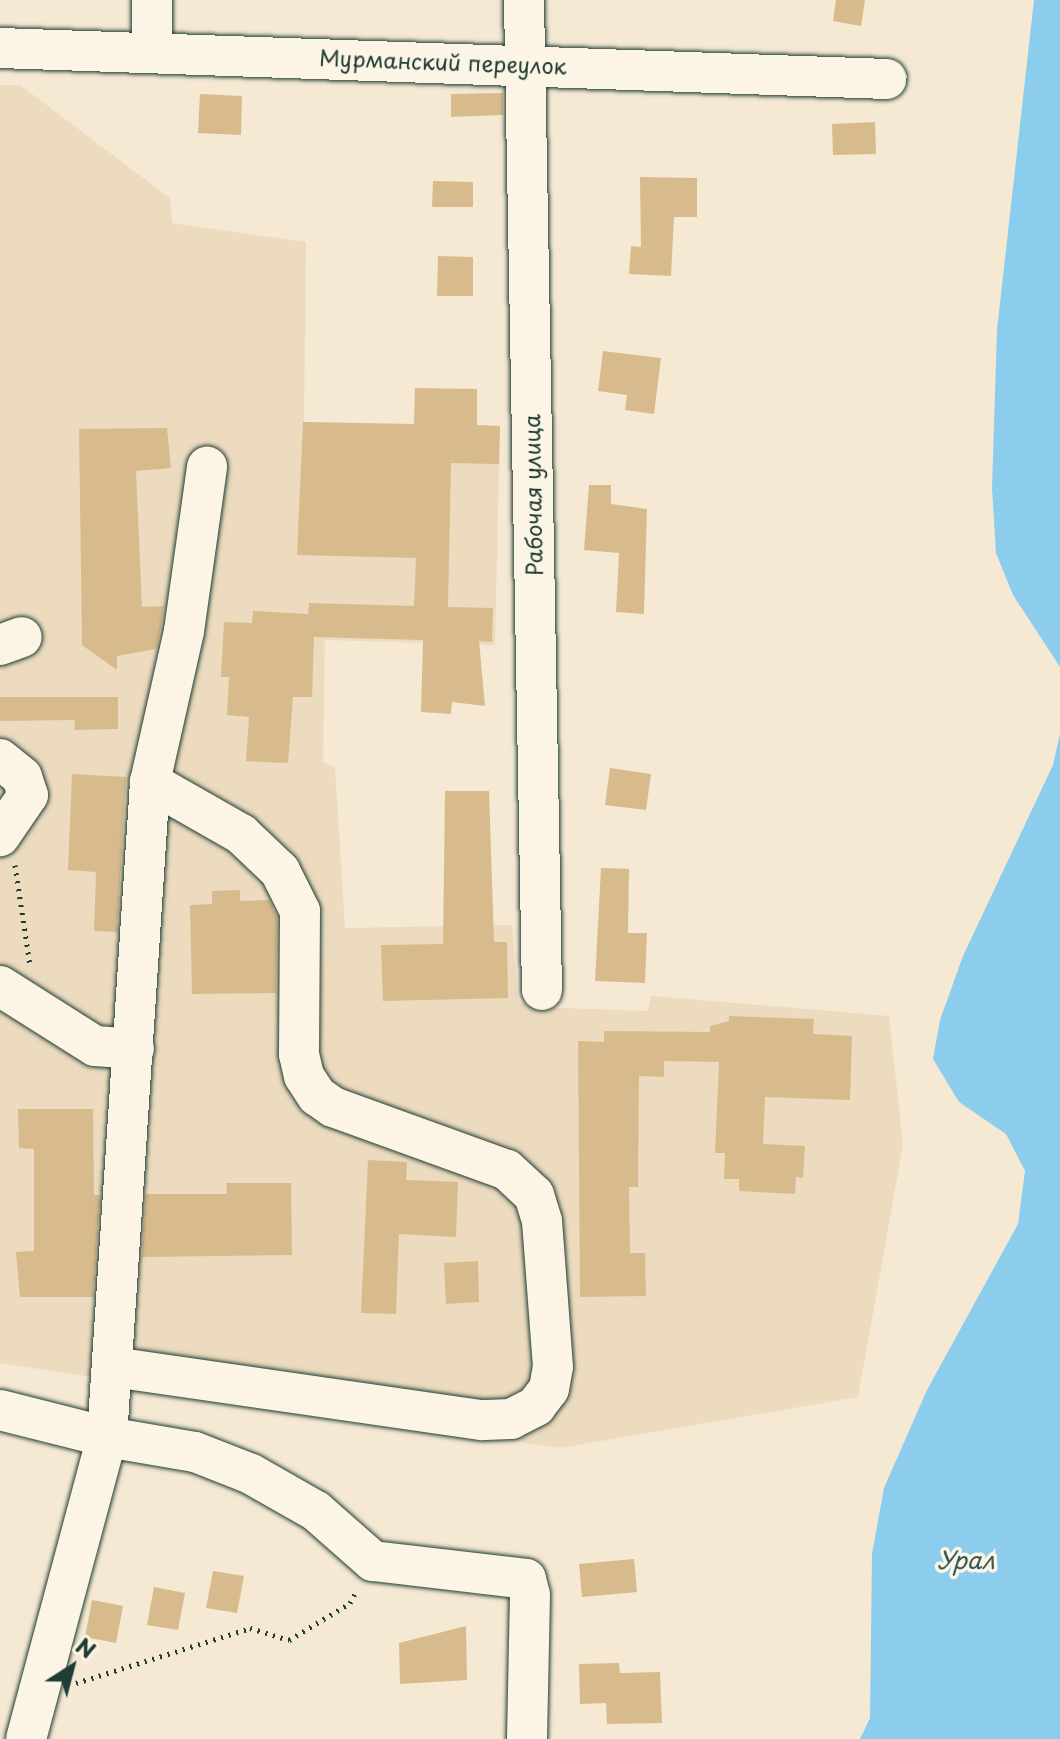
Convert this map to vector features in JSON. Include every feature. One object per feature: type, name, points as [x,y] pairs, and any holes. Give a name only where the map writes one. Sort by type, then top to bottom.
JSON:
[{"type":"street","points":[[152,0],[152,49]]},
{"type":"street","name":"Рабочая улица","points":[[524,0],[542,990]]},
{"type":"street","name":"Мурманский переулок","points":[[0,48],[152,49],[886,79]]},
{"type":"street","points":[[26,1739],[107,1437],[150,782],[184,631],[207,467]]},
{"type":"street","points":[[0,759],[28,789],[4,830]]},
{"type":"street","points":[[113,1373],[482,1420],[511,1419],[536,1406],[549,1389],[553,1367],[542,1221],[534,1195],[507,1170],[333,1107],[317,1096],[304,1076],[299,1054],[300,911],[280,871],[241,834],[150,782]]},
{"type":"street","points":[[0,986],[95,1046],[134,1049]]},
{"type":"street","points":[[0,1410],[107,1437],[195,1452],[251,1474],[316,1511],[373,1561],[526,1579],[530,1595],[527,1739]]},
{"type":"path","points":[[4,830],[37,1010]]},
{"type":"path","points":[[37,1696],[250,1628],[289,1640],[350,1603],[373,1561]]},
{"type":"shaded area","points":[[0,85],[20,85],[170,198],[172,223],[306,242],[304,422],[500,426],[495,645],[325,640],[323,762],[335,767],[345,928],[512,925],[518,1002],[533,1007],[648,1011],[651,996],[889,1016],[903,1145],[858,1397],[560,1448],[0,1363]]},
{"type":"water","points":[[1034,0],[1060,0],[1060,667],[1013,595],[996,553],[992,488],[997,330]]},
{"type":"water","name":"Урал","points":[[1060,734],[1060,1739],[860,1739],[870,1718],[872,1554],[884,1488],[927,1390],[1018,1224],[1025,1171],[1006,1134],[959,1102],[933,1059],[940,1020],[963,956],[1053,765]]},
{"type":"building","points":[[836,0],[865,0],[861,26],[833,21]]},
{"type":"building","points":[[503,93],[503,115],[451,117],[451,94]]},
{"type":"building","points":[[200,94],[242,96],[241,135],[198,133]]},
{"type":"building","points":[[875,122],[876,154],[833,155],[832,124]]},
{"type":"building","points":[[640,177],[697,178],[697,217],[674,217],[671,276],[629,274],[631,246],[641,247]]},
{"type":"building","points":[[433,181],[473,182],[473,207],[432,207]]},
{"type":"building","points":[[438,256],[473,257],[473,296],[437,296]]},
{"type":"building","points":[[603,351],[661,358],[654,414],[625,410],[627,395],[598,391]]},
{"type":"building","points":[[415,388],[477,389],[477,425],[500,426],[499,464],[451,463],[448,607],[493,608],[492,642],[479,641],[485,706],[452,702],[451,714],[421,712],[423,640],[314,637],[312,697],[293,697],[288,763],[246,761],[249,717],[227,715],[229,677],[221,677],[224,622],[252,623],[253,611],[308,614],[309,603],[414,606],[416,558],[297,555],[303,422],[414,424]]},
{"type":"building","points":[[167,428],[171,468],[136,471],[142,607],[164,606],[161,627],[156,649],[117,656],[117,670],[82,645],[79,429]]},
{"type":"building","points":[[589,485],[611,485],[611,504],[647,509],[644,614],[616,612],[619,553],[584,550]]},
{"type":"building","points":[[0,697],[118,697],[118,729],[74,730],[75,720],[0,721]]},
{"type":"building","points":[[610,768],[651,774],[646,810],[605,805]]},
{"type":"building","points":[[72,774],[126,777],[117,932],[94,931],[96,872],[68,870]]},
{"type":"building","points":[[445,791],[489,791],[494,942],[507,942],[508,998],[383,1001],[381,945],[443,944]]},
{"type":"building","points":[[601,868],[629,869],[628,933],[647,933],[645,983],[595,981]]},
{"type":"building","points":[[240,890],[240,901],[269,900],[277,916],[276,993],[192,994],[190,905],[212,904],[212,891]]},
{"type":"building","points":[[729,1016],[814,1019],[813,1034],[852,1036],[850,1100],[765,1097],[763,1144],[805,1146],[803,1178],[796,1177],[795,1194],[739,1191],[739,1179],[724,1179],[725,1153],[715,1153],[719,1062],[664,1061],[664,1077],[639,1076],[638,1187],[629,1187],[630,1253],[645,1253],[646,1296],[580,1297],[578,1041],[604,1042],[604,1031],[710,1032],[710,1026],[729,1021]]},
{"type":"building","points":[[18,1109],[93,1109],[94,1195],[100,1195],[93,1297],[20,1297],[16,1252],[34,1251],[34,1149],[19,1148]]},
{"type":"building","points":[[368,1160],[407,1162],[406,1180],[458,1182],[456,1237],[399,1234],[396,1314],[361,1313]]},
{"type":"building","points":[[226,1183],[291,1183],[292,1255],[142,1257],[146,1194],[227,1194]]},
{"type":"building","points":[[478,1261],[479,1302],[446,1304],[444,1263]]},
{"type":"building","points":[[634,1559],[637,1592],[582,1597],[579,1564]]},
{"type":"building","points":[[213,1571],[244,1576],[237,1613],[206,1608]]},
{"type":"building","points":[[154,1587],[185,1593],[178,1630],[147,1625]]},
{"type":"building","points":[[92,1600],[123,1606],[116,1643],[85,1637]]},
{"type":"building","points":[[466,1626],[467,1680],[400,1684],[399,1643]]},
{"type":"building","points":[[619,1663],[620,1673],[660,1672],[662,1723],[607,1724],[606,1703],[580,1704],[579,1664]]}]
